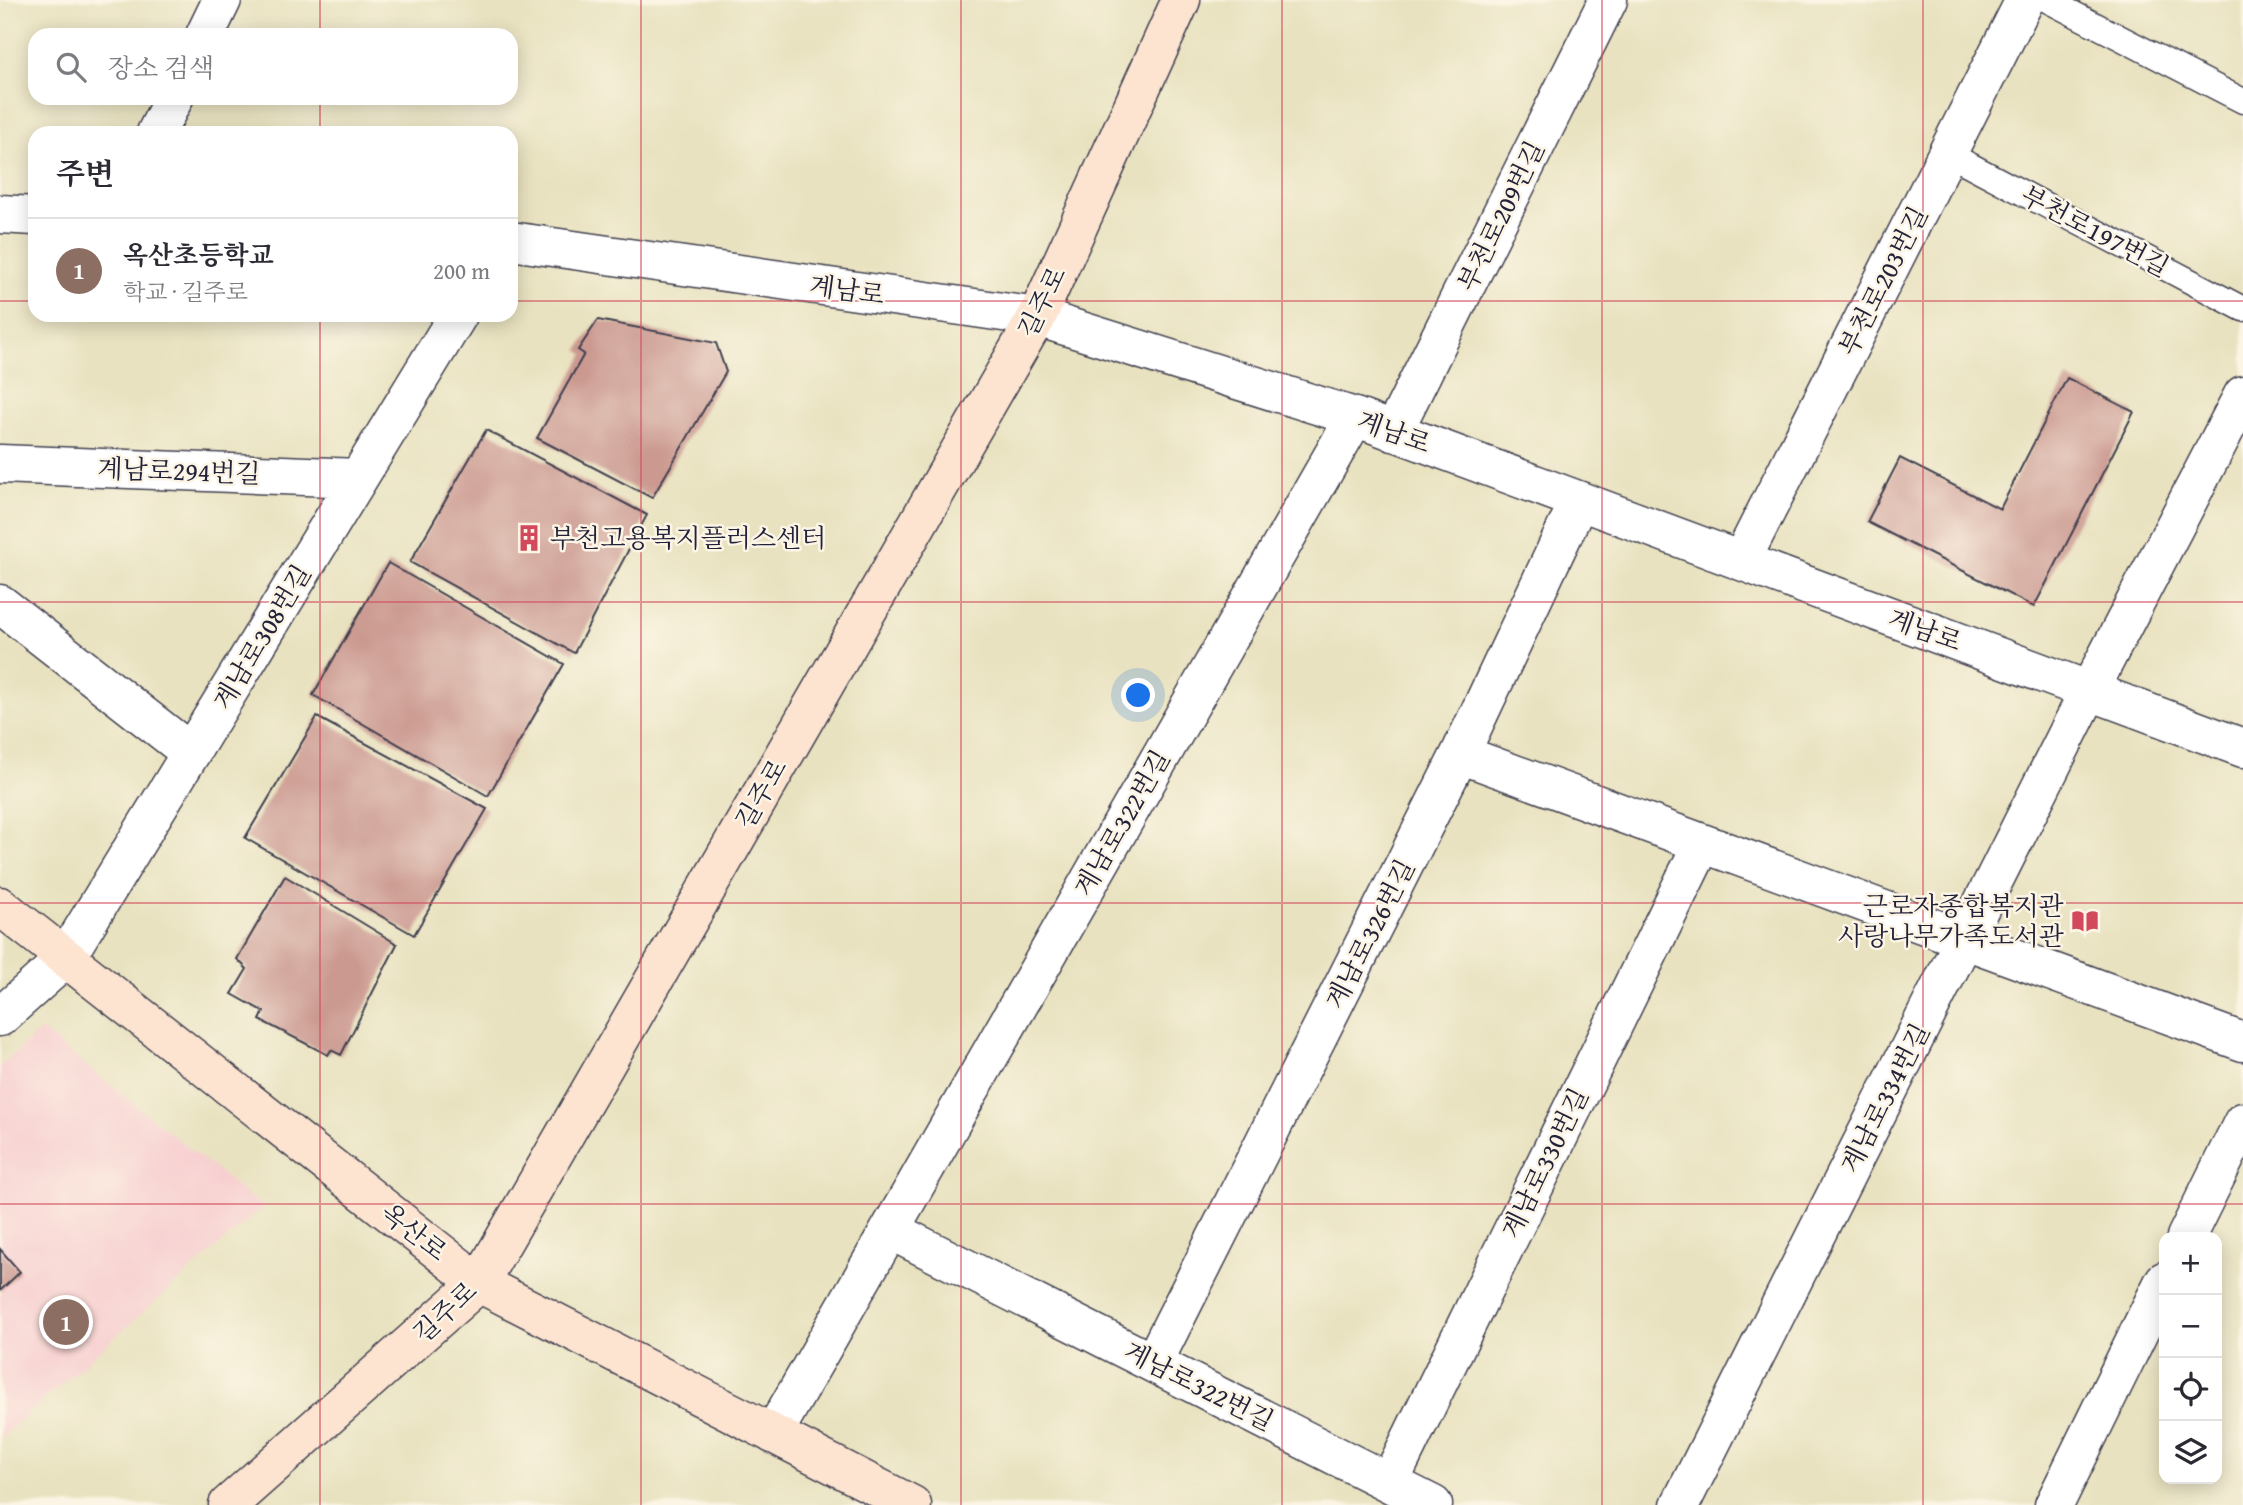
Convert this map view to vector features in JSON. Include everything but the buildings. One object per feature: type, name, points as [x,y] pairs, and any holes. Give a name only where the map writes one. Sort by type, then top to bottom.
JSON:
[{"type":"street","points":[[208,28],[222,0]]},
{"type":"street","name":"길주로","points":[[228,1505],[479,1283],[1037,317],[1179,0]]},
{"type":"street","name":"부천로209번길","points":[[1393,432],[1608,0]]},
{"type":"street","name":"부천로203번길","points":[[1741,561],[2025,0]]},
{"type":"street","points":[[160,126],[170,105]]},
{"type":"street","points":[[0,214],[28,216]]},
{"type":"street","name":"계남로","points":[[518,242],[1037,317],[1354,417],[2243,748]]},
{"type":"street","name":"계남로308번길","points":[[0,1017],[65,958],[454,322]]},
{"type":"street","points":[[2089,691],[2239,414]]},
{"type":"street","name":"계남로322번길","points":[[773,1434],[1354,417]]},
{"type":"street","name":"계남로294번길","points":[[0,464],[358,478]]},
{"type":"street","name":"계남로326번길","points":[[1153,1363],[1460,754],[1578,501]]},
{"type":"street","points":[[0,604],[191,753]]},
{"type":"street","name":"계남로334번길","points":[[1680,1505],[2089,691]]},
{"type":"street","points":[[1460,754],[2243,1042]]},
{"type":"street","name":"계남로330번길","points":[[1389,1483],[1702,844]]},
{"type":"street","name":"옥산로","points":[[0,906],[479,1283],[912,1505]]},
{"type":"street","points":[[2188,1232],[2243,1122]]},
{"type":"street","name":"계남로322번길","points":[[890,1230],[1433,1505]]},
{"type":"street","points":[[2054,1505],[2159,1291]]},
{"type":"lane","points":[[2047,0],[2243,101]]},
{"type":"lane","name":"부천로197번길","points":[[1947,153],[2243,309]]},
{"type":"shaded area","points":[[41,1030],[263,1207],[0,1438],[0,1066]]},
{"type":"place","name":"부천고용복지플러스센터","points":[[529,538]]},
{"type":"place","name":"근로자종합복지관 사랑나무가족도서관","points":[[2085,921]]},
{"type":"place","name":"옥산초등학교","points":[[66,1322]]}]
